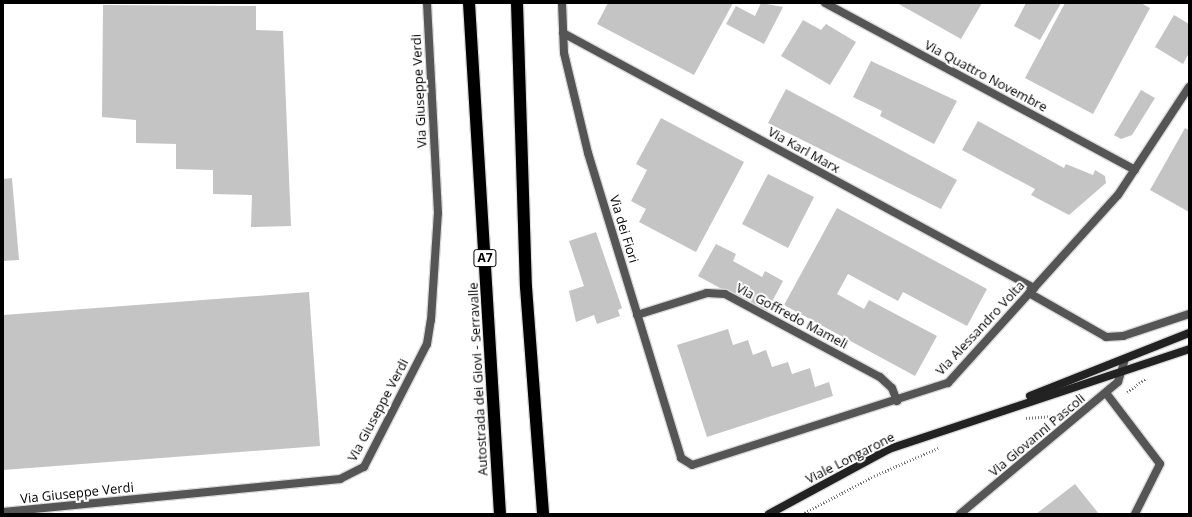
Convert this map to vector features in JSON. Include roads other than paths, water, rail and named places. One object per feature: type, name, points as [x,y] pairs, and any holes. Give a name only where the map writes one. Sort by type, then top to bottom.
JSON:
[{"type":"highway","name":"Autostrada dei Giovi - Serravalle","points":[[469,3],[500,514]]},
{"type":"highway","points":[[517,3],[526,286],[543,514]]},
{"type":"main road","name":"Viale Longarone","points":[[769,514],[889,449],[989,413],[1189,333]]},
{"type":"main road","name":"Viale Longarone","points":[[989,413],[1189,350]]},
{"type":"street","name":"Via Giuseppe Verdi","points":[[3,512],[340,479],[364,467],[427,344],[431,320],[438,213],[427,3]]},
{"type":"street","name":"Via dei Fiori","points":[[562,3],[564,53],[588,153],[681,458]]},
{"type":"street","name":"Via Quattro Novembre","points":[[825,3],[1135,170]]},
{"type":"street","name":"Via Karl Marx","points":[[563,33],[1032,291]]},
{"type":"street","name":"Via Alessandro Volta","points":[[681,458],[692,465],[897,401],[948,383],[1118,195],[1189,87]]},
{"type":"street","points":[[1032,291],[1106,337],[1123,336],[1189,314]]},
{"type":"street","name":"Via Goffredo Mameli","points":[[638,315],[707,293],[725,294],[880,377],[892,388],[897,401]]},
{"type":"street","name":"Via Giovanni Pascoli","points":[[960,514],[1072,422],[1118,382],[1125,359]]},
{"type":"street","points":[[1106,393],[1160,464],[1135,514]]}]
